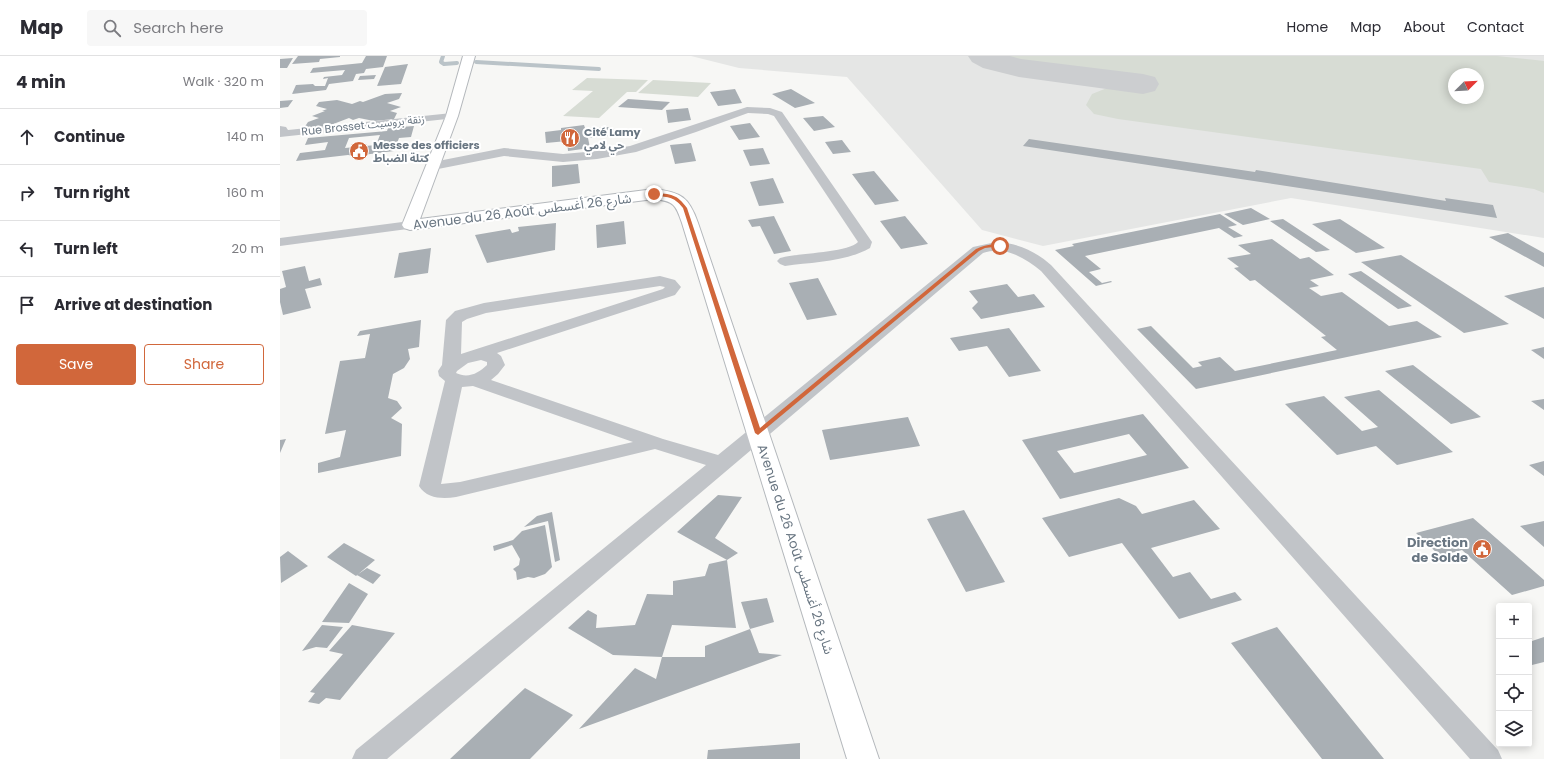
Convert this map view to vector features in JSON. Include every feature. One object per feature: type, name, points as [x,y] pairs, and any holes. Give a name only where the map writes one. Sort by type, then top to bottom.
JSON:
[{"type":"street","points":[[410,225],[452,116],[469,56]]},
{"type":"street","points":[[433,166],[504,152],[567,158],[632,150],[747,110],[775,112],[778,114],[865,242],[865,245],[858,249],[785,261]]},
{"type":"street","name":"Rue Brosset زنقة بروسيت","points":[[280,129],[282,129],[282,134],[452,116]]},
{"type":"street","name":"Avenue du 26 Août شارع 26 أغسطس","points":[[280,242],[654,194],[670,195],[679,200],[685,208],[690,223],[863,759]]},
{"type":"street","points":[[366,759],[978,250],[984,247],[1000,246],[1013,248],[1025,253],[1036,259],[1046,268],[1488,759]]},
{"type":"street","points":[[453,372],[460,360],[470,356],[669,292],[673,287],[672,284],[667,282],[660,281],[484,308],[472,311],[454,320],[453,372],[430,486],[436,490],[446,491],[460,489],[656,443]]},
{"type":"street","points":[[453,372],[463,381],[474,380],[488,374],[496,365],[495,360],[490,356],[470,356]]},
{"type":"street","points":[[474,380],[656,443],[722,463]]},
{"type":"shaded area","points":[[691,56],[1544,56],[1544,238],[1291,198],[1043,246],[982,230],[847,77],[739,68]]},
{"type":"shaded area","points":[[996,56],[1497,56],[1544,61],[1544,193],[1534,189],[1489,182],[1481,169],[1118,119],[1094,114],[1086,105],[1092,94],[1107,88],[1138,88],[1146,81],[1051,70]]},
{"type":"shaded area","points":[[587,78],[648,80],[636,92],[627,92],[599,118],[563,116],[593,91],[572,90]]},
{"type":"shaded area","points":[[653,80],[711,83],[698,97],[638,93]]},
{"type":"building","points":[[298,56],[340,57],[320,59],[319,62],[292,64]]},
{"type":"building","points":[[366,56],[387,56],[383,67],[366,69],[364,73],[356,74],[353,81],[329,84],[326,90],[292,94],[296,85],[313,84],[315,86],[325,86],[328,78],[323,79],[324,77],[342,75],[345,70],[310,73],[313,68],[362,63]]},
{"type":"building","points":[[293,58],[287,68],[280,68],[280,59]]},
{"type":"building","points":[[408,64],[401,84],[377,86],[385,67]]},
{"type":"building","points":[[376,75],[374,79],[358,80],[360,76]]},
{"type":"building","points":[[735,89],[742,103],[718,106],[710,92]]},
{"type":"building","points":[[791,89],[815,103],[795,108],[772,94]]},
{"type":"building","points":[[402,93],[399,99],[387,103],[401,107],[390,111],[397,113],[394,119],[374,121],[359,118],[353,120],[349,118],[328,126],[304,128],[308,122],[319,118],[312,116],[327,109],[316,106],[319,102],[337,100],[352,104],[360,101],[363,102],[385,94]]},
{"type":"building","name":"Cité Lamy حي لامي","points":[[628,99],[670,102],[662,110],[618,107]]},
{"type":"building","points":[[293,100],[288,107],[280,108],[280,101]]},
{"type":"building","points":[[688,108],[691,120],[668,123],[666,110]]},
{"type":"building","points":[[823,116],[835,127],[814,131],[803,118]]},
{"type":"building","points":[[750,123],[760,137],[739,140],[730,126]]},
{"type":"building","name":"Cité Lamy حي لامي","points":[[584,125],[585,128],[608,127],[614,129],[614,133],[609,136],[588,138],[590,148],[568,151],[567,141],[546,143],[545,132]]},
{"type":"building","points":[[414,126],[411,137],[399,138],[394,151],[296,161],[300,153],[325,150],[328,142],[305,145],[308,138],[387,131],[388,128]],"holes":[[[380,135],[376,145],[345,148],[349,138]]]},
{"type":"building","points":[[1029,139],[1255,172],[1256,170],[1446,201],[1445,198],[1493,205],[1497,218],[1023,146]]},
{"type":"building","points":[[842,140],[851,152],[833,154],[825,142]]},
{"type":"building","points":[[691,143],[696,161],[675,164],[670,145]]},
{"type":"building","points":[[763,148],[770,164],[750,166],[743,150]]},
{"type":"building","points":[[578,164],[580,183],[552,187],[552,166]]},
{"type":"building","points":[[874,171],[899,201],[875,205],[852,174]]},
{"type":"building","points":[[773,178],[784,203],[759,206],[750,182]]},
{"type":"building","points":[[1251,208],[1270,219],[1243,225],[1224,214]]},
{"type":"building","points":[[1220,214],[1237,225],[1228,227],[1243,236],[1234,238],[1219,228],[1085,256],[1101,269],[1089,272],[1102,283],[1112,282],[1096,286],[1055,250],[1074,246],[1072,244]]},
{"type":"building","points":[[774,216],[791,251],[774,254],[760,226],[752,227],[748,220]]},
{"type":"building","points":[[905,216],[928,244],[901,249],[880,221]]},
{"type":"building","points":[[1283,219],[1330,250],[1316,252],[1270,221]]},
{"type":"building","points":[[1340,219],[1385,248],[1356,253],[1312,224]]},
{"type":"building","points":[[624,221],[626,244],[597,248],[596,225]]},
{"type":"building","points":[[556,223],[555,250],[487,263],[475,235],[510,229],[512,233],[519,231],[518,227]]},
{"type":"building","points":[[1508,233],[1544,253],[1544,267],[1489,237]]},
{"type":"building","points":[[1272,239],[1300,259],[1309,257],[1334,275],[1310,280],[1319,286],[1309,288],[1321,296],[1342,292],[1389,326],[1417,321],[1442,337],[1196,389],[1137,329],[1151,326],[1193,368],[1202,366],[1198,362],[1220,357],[1235,371],[1337,350],[1321,337],[1326,336],[1255,280],[1250,281],[1234,268],[1239,267],[1227,258],[1251,254],[1238,245]]},
{"type":"building","points":[[431,248],[428,273],[394,278],[399,253]]},
{"type":"building","points":[[1401,255],[1509,324],[1464,333],[1361,262]]},
{"type":"building","points":[[305,266],[309,281],[320,278],[322,285],[305,289],[311,308],[283,315],[280,302],[280,289],[286,287],[282,271]]},
{"type":"building","points":[[1361,271],[1412,306],[1398,309],[1348,274]]},
{"type":"building","points":[[818,278],[837,315],[807,320],[789,283]]},
{"type":"building","points":[[1007,284],[1018,297],[1034,294],[1045,307],[981,319],[972,308],[978,302],[969,291]]},
{"type":"building","points":[[1544,287],[1544,319],[1504,296]]},
{"type":"building","points":[[421,320],[419,347],[408,349],[410,359],[404,368],[393,374],[388,398],[397,401],[402,408],[391,418],[402,424],[401,456],[318,473],[318,463],[340,457],[346,430],[325,434],[340,361],[365,358],[370,334],[357,336],[360,331]]},
{"type":"building","points":[[1009,328],[1041,371],[1009,377],[987,346],[959,351],[950,338]]},
{"type":"building","points":[[1544,347],[1544,359],[1531,350]]},
{"type":"building","points":[[1413,365],[1481,417],[1451,424],[1385,371]]},
{"type":"building","points":[[1379,390],[1453,452],[1397,465],[1376,446],[1337,455],[1285,404],[1324,396],[1362,431],[1378,427],[1344,397]]},
{"type":"building","points":[[1544,399],[1544,410],[1531,401]]},
{"type":"building","points":[[1143,414],[1189,468],[1060,499],[1022,440]],"holes":[[[1129,434],[1147,455],[1074,473],[1057,451]]]},
{"type":"building","points":[[908,417],[920,446],[830,460],[822,430]]},
{"type":"building","points":[[286,439],[280,453],[280,440]]},
{"type":"building","points":[[1544,461],[1544,476],[1529,465]]},
{"type":"building","points":[[718,495],[742,497],[715,538],[738,553],[727,560],[677,532]]},
{"type":"building","points":[[1119,498],[1136,506],[1142,514],[1194,500],[1220,529],[1151,548],[1173,577],[1190,572],[1211,599],[1235,592],[1242,600],[1179,619],[1122,543],[1069,557],[1042,518]]},
{"type":"building","points":[[964,510],[1005,582],[966,592],[927,519]]},
{"type":"building","points":[[552,512],[560,560],[555,562],[548,521],[524,527],[537,516]]},
{"type":"building","points":[[1473,518],[1544,580],[1544,586],[1512,595],[1462,550],[1440,556],[1416,533]]},
{"type":"building","points":[[1544,521],[1544,547],[1520,526]]},
{"type":"building","points":[[545,525],[552,567],[545,574],[534,578],[528,577],[517,580],[516,572],[513,569],[519,565],[520,559],[512,545],[494,551],[493,546],[513,540],[522,531]]},
{"type":"building","points":[[344,543],[375,560],[356,576],[327,557]]},
{"type":"building","points":[[288,551],[308,566],[281,583],[280,557]]},
{"type":"building","points":[[727,560],[736,628],[672,625],[662,657],[613,655],[568,628],[588,610],[597,615],[596,628],[635,625],[647,594],[673,595],[673,581],[705,576],[709,564]]},
{"type":"building","points":[[367,568],[381,575],[373,584],[357,575]]},
{"type":"building","points":[[349,583],[368,594],[349,623],[322,622]]},
{"type":"building","points":[[767,598],[774,622],[750,629],[741,602]]},
{"type":"building","points":[[322,625],[343,627],[327,648],[316,647],[302,651]]},
{"type":"building","points":[[352,625],[395,633],[340,700],[326,698],[319,704],[308,702],[315,693],[310,692],[343,654],[329,651]]},
{"type":"building","points":[[1277,627],[1384,759],[1322,759],[1231,643]]},
{"type":"building","points":[[750,629],[759,653],[782,655],[579,729],[635,668],[656,679],[662,657],[705,657],[705,646]]},
{"type":"building","points":[[1544,637],[1544,662],[1532,665],[1532,641]]},
{"type":"building","points":[[525,688],[573,715],[530,759],[450,759]]},
{"type":"building","points":[[800,743],[800,759],[707,759],[708,750]]},
{"type":"waterway","points":[[443,56],[441,62],[444,64],[457,63]]},
{"type":"waterway","points":[[476,62],[599,69]]},
{"type":"taxiway","points":[[983,56],[994,61],[1019,68],[1143,84]]},
{"type":"place","name":"Cité Lamy حي لامي","points":[[570,138]]},
{"type":"place","name":"Messe des officiers كتلة الضباط","points":[[359,151]]},
{"type":"place","name":"Direction de Solde","points":[[1482,549]]},
{"type":"route","points":[[654,194],[670,195],[679,200],[685,208],[758,433],[978,250],[984,247],[1000,246]]}]
